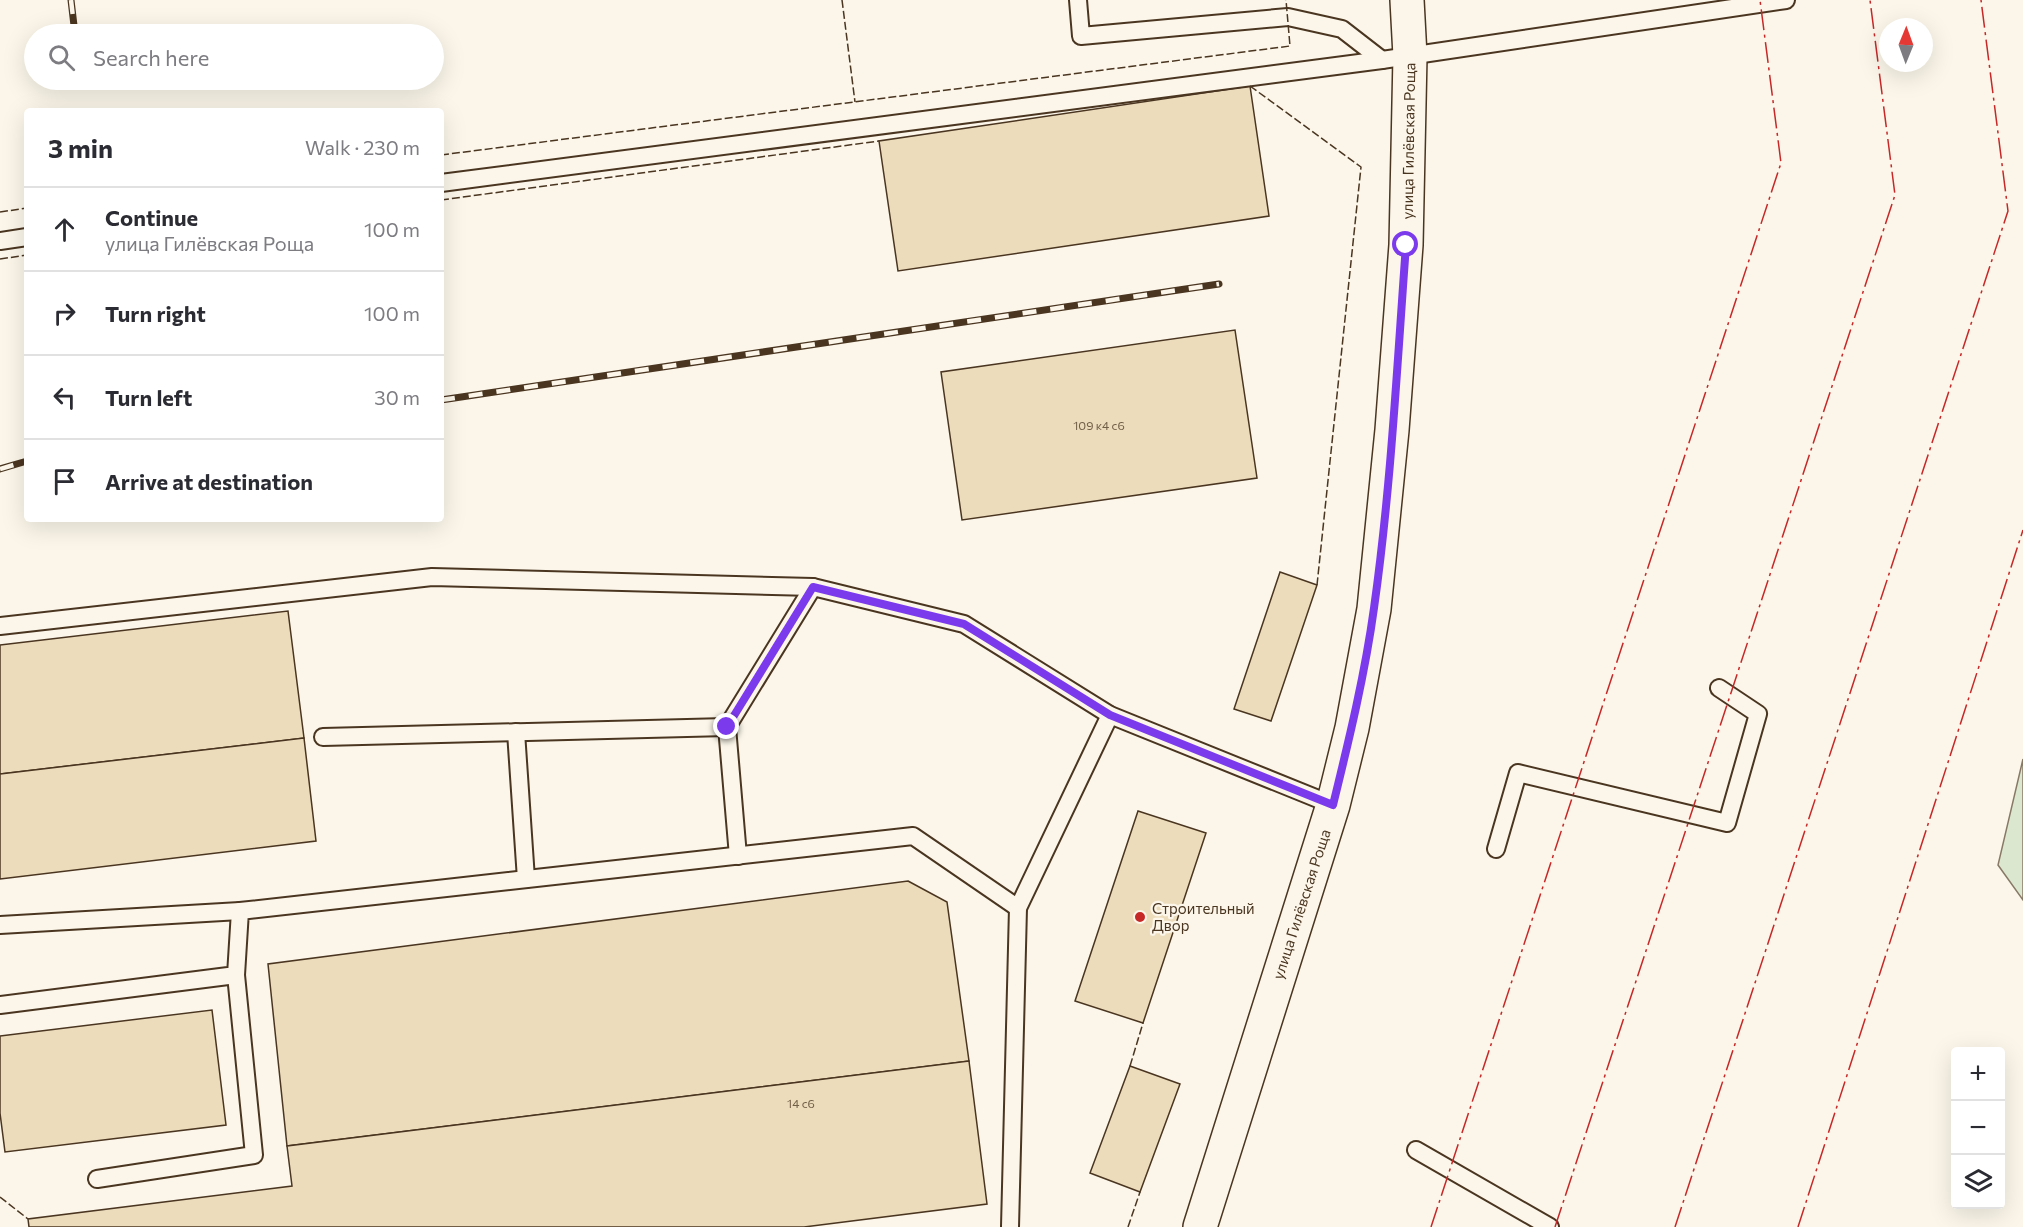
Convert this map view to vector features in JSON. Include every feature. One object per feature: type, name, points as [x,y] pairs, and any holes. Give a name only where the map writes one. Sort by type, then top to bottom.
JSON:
[{"type":"street","name":"улица Гилёвская Роща","points":[[1200,1227],[1333,805],[1352,728],[1374,609],[1392,430],[1406,245],[1396,58],[1407,0]]},
{"type":"lane","points":[[1078,0],[1081,36],[1288,17],[1342,29],[1396,58]]},
{"type":"lane","points":[[444,183],[1396,58],[1786,0]]},
{"type":"lane","points":[[0,241],[24,237]]},
{"type":"lane","points":[[0,626],[432,577],[813,587],[964,624],[1110,715],[1333,805]]},
{"type":"lane","points":[[738,856],[727,727],[813,587]]},
{"type":"lane","points":[[1496,849],[1518,773],[1727,823],[1758,714],[1719,688]]},
{"type":"lane","points":[[1010,1227],[1018,908],[1110,715]]},
{"type":"lane","points":[[323,737],[727,727]]},
{"type":"lane","points":[[516,732],[526,879]]},
{"type":"lane","points":[[0,925],[240,911],[913,836],[1018,908]]},
{"type":"lane","points":[[97,1179],[254,1155],[236,975],[240,911]]},
{"type":"lane","points":[[0,1005],[236,975]]},
{"type":"lane","points":[[1416,1150],[1550,1227]]},
{"type":"green space","points":[[2023,759],[2023,900],[1998,865]]},
{"type":"building","points":[[1250,86],[1269,216],[898,271],[879,141]]},
{"type":"building","points":[[1235,330],[1257,478],[962,520],[941,372]]},
{"type":"building","points":[[1280,572],[1317,585],[1271,721],[1234,709]]},
{"type":"building","points":[[288,611],[304,738],[0,774],[0,645]]},
{"type":"building","points":[[304,738],[316,841],[0,879],[0,774]]},
{"type":"building","name":"Строительный Двор","points":[[1138,811],[1206,833],[1143,1023],[1075,1001]]},
{"type":"building","points":[[908,881],[947,902],[969,1061],[287,1146],[268,964]]},
{"type":"building","points":[[212,1010],[226,1125],[5,1152],[0,1113],[0,1036]]},
{"type":"building","points":[[969,1061],[987,1204],[804,1227],[29,1227],[28,1219],[292,1186],[287,1146]]},
{"type":"building","points":[[1130,1066],[1180,1084],[1140,1192],[1090,1173]]},
{"type":"railway","points":[[71,0],[74,24]]},
{"type":"railway","points":[[444,400],[1219,284]]},
{"type":"railway","points":[[0,469],[24,462]]},
{"type":"fence","points":[[842,0],[855,102]]},
{"type":"fence","points":[[444,155],[1290,46],[1286,0]]},
{"type":"fence","points":[[1250,86],[1361,167],[1317,585]]},
{"type":"fence","points":[[444,200],[879,141]]},
{"type":"fence","points":[[0,212],[24,208]]},
{"type":"fence","points":[[0,259],[24,255]]},
{"type":"fence","points":[[1130,1066],[1143,1023]]},
{"type":"fence","points":[[1128,1227],[1140,1192]]},
{"type":"fence","points":[[0,1197],[28,1219]]},
{"type":"power","points":[[1431,1227],[1781,163],[1760,0]]},
{"type":"power","points":[[1555,1227],[1895,195],[1870,0]]},
{"type":"power","points":[[1675,1227],[2008,211],[1981,0]]},
{"type":"power","points":[[1798,1227],[2023,530]]},
{"type":"place","name":"Строительный Двор","points":[[1140,917]]},
{"type":"route","points":[[727,727],[813,587],[964,624],[1110,715],[1333,805],[1352,728],[1374,609],[1392,430],[1406,245]]}]
